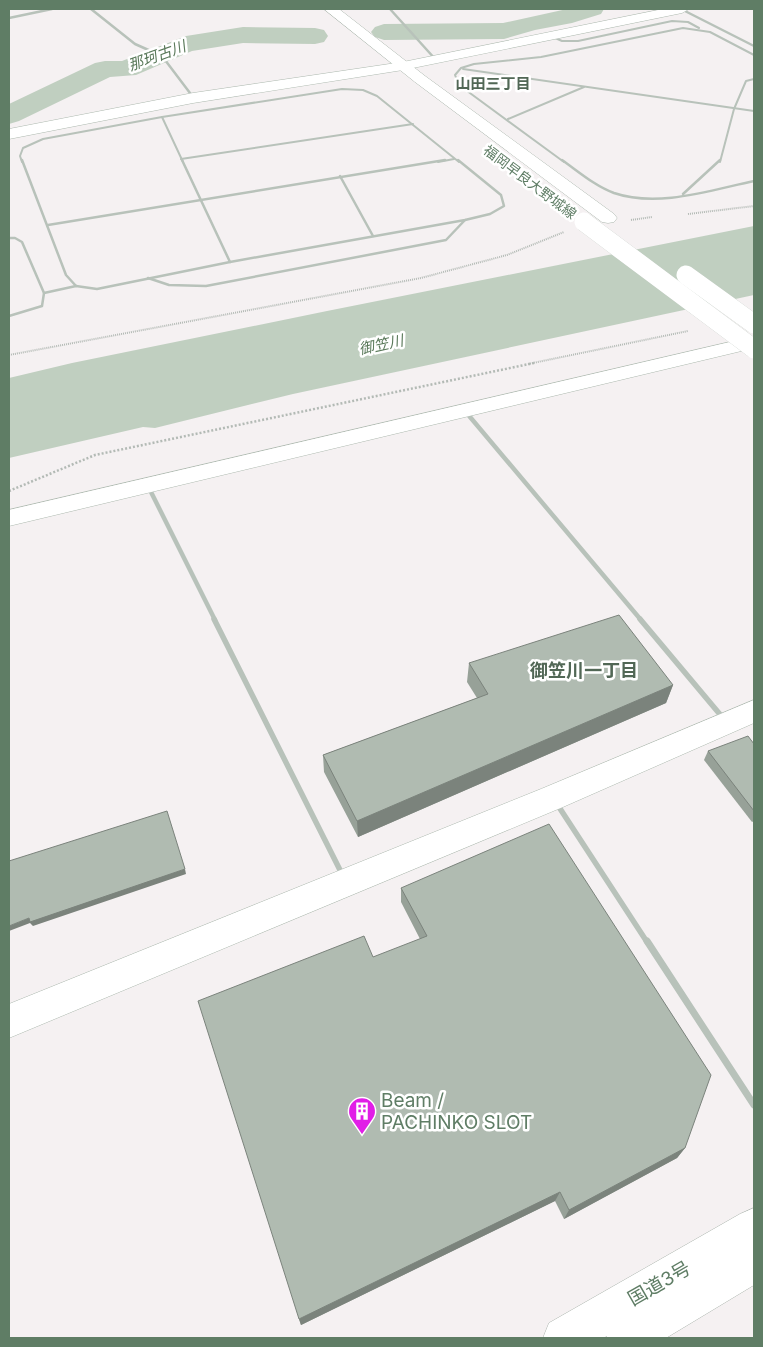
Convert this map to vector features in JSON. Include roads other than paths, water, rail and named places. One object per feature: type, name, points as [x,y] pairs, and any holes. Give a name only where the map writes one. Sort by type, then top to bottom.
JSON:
[{"type":"main road","points":[[9,134],[193,98],[404,66],[655,13],[682,9]]},
{"type":"main road","name":"福岡早良大野城線","points":[[325,12],[404,66],[621,225]]},
{"type":"main road","name":"福岡早良大野城線","points":[[325,12],[385,69],[426,102]]},
{"type":"main road","name":"福岡早良大野城線","points":[[580,219],[752,339]]},
{"type":"main road","points":[[670,263],[752,339]]},
{"type":"main road","points":[[9,518],[465,410],[752,339]]},
{"type":"main road","points":[[9,1021],[552,798],[740,717]]},
{"type":"main road","name":"国道3号","points":[[564,1338],[754,1228]]},
{"type":"main road","points":[[627,1338],[754,1262]]},
{"type":"street","points":[[9,18],[52,9]]},
{"type":"street","points":[[92,9],[135,44],[162,56],[193,98]]},
{"type":"street","points":[[390,9],[436,60]]},
{"type":"street","points":[[682,9],[754,46]]},
{"type":"street","points":[[465,410],[740,717]]},
{"type":"street","points":[[148,485],[346,882]]},
{"type":"street","points":[[552,798],[754,1105]]},
{"type":"lane","points":[[550,36],[562,41],[578,41],[672,21],[688,22],[720,36],[754,56]]},
{"type":"lane","points":[[701,29],[670,30],[541,57],[474,64],[461,68],[455,75],[459,85],[596,185],[618,194],[642,198],[681,195],[754,181]]},
{"type":"lane","points":[[461,68],[754,111]]},
{"type":"lane","points":[[681,195],[720,162],[734,108],[746,82],[754,79]]},
{"type":"lane","points":[[508,119],[584,87]]},
{"type":"lane","points":[[44,293],[76,286],[97,288],[465,220],[490,214],[504,206],[501,195],[378,96],[363,90],[342,89],[162,117],[43,139],[23,148],[20,156],[66,275],[76,286]]},
{"type":"lane","points":[[162,117],[230,262]]},
{"type":"lane","points":[[181,158],[413,124]]},
{"type":"lane","points":[[48,226],[454,158]]},
{"type":"lane","points":[[340,176],[373,236]]},
{"type":"lane","points":[[148,278],[162,285],[182,288],[206,286],[446,240],[465,220]]},
{"type":"lane","points":[[9,238],[15,238],[22,242],[44,293],[42,306],[9,316]]},
{"type":"water","name":"御笠川","points":[[754,226],[754,295],[293,394],[155,428],[143,427],[9,458],[9,378],[72,363]]},
{"type":"waterway","name":"那珂古川","points":[[384,32],[504,31],[532,23],[563,18],[592,9]]},
{"type":"waterway","name":"那珂古川","points":[[9,115],[105,69],[126,69],[186,44],[243,35],[315,36]]},
{"type":"place","name":"Beam / PACHINKO SLOT","points":[[362,1135]]},
{"type":"district","name":"山田三丁目","points":[[493,84]]},
{"type":"district","name":"御笠川一丁目","points":[[584,671]]}]
